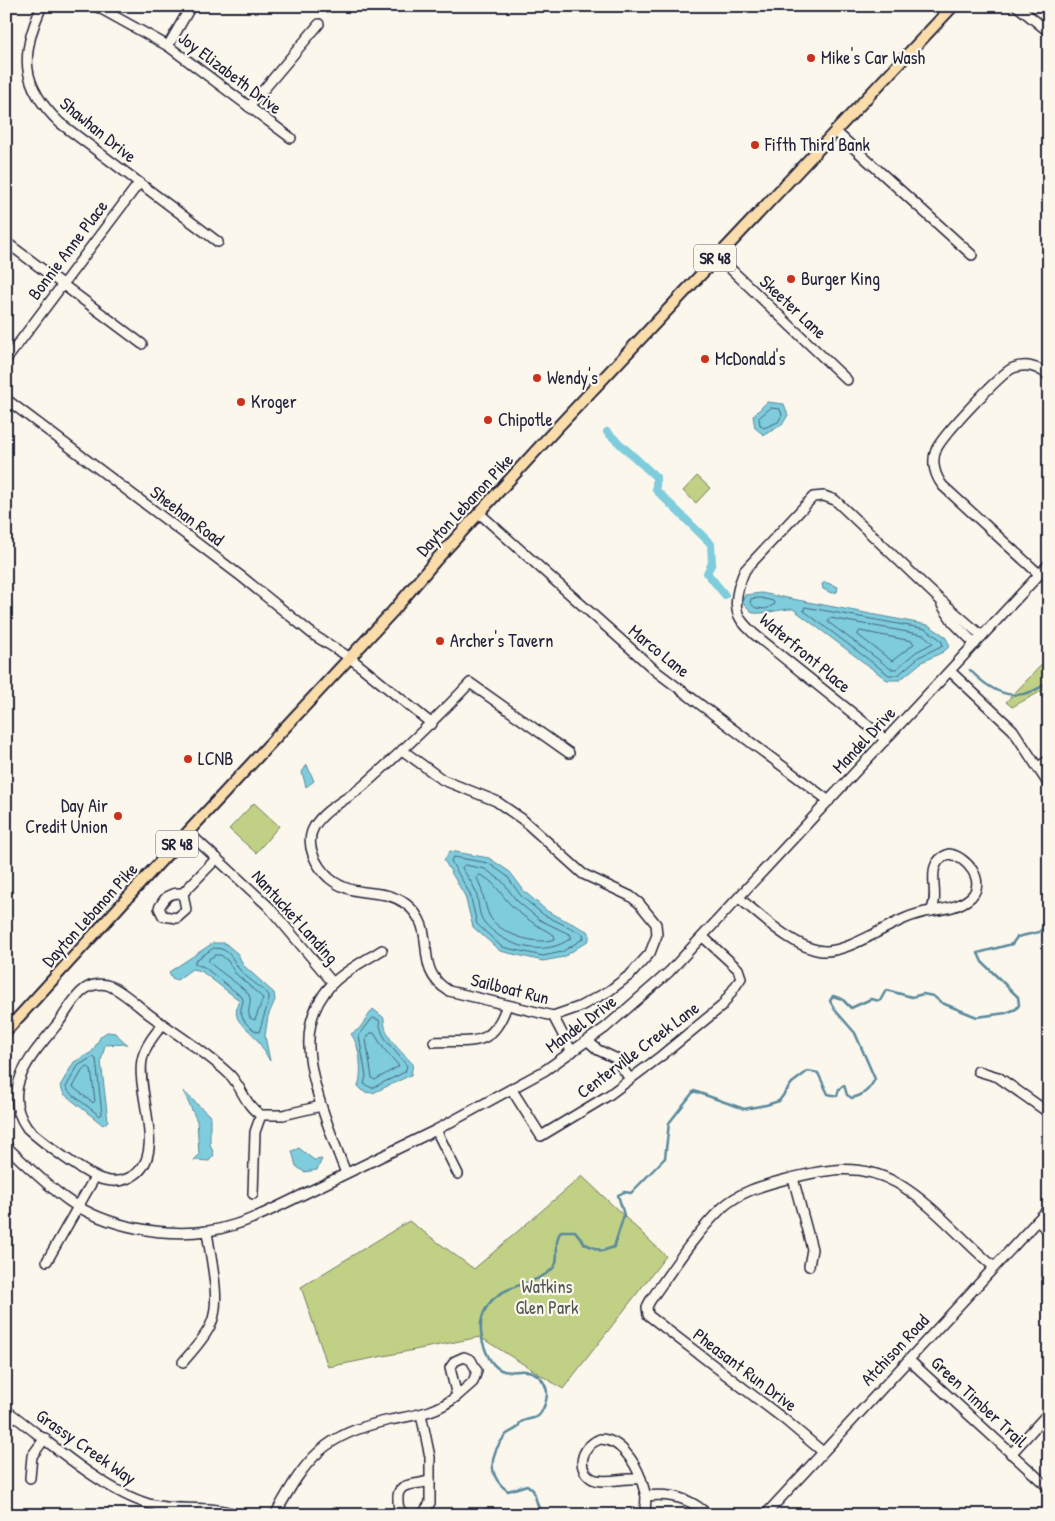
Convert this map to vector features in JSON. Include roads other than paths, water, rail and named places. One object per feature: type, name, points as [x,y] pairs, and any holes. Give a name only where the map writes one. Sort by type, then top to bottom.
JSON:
[{"type":"main road","name":"Dayton Lebanon Pike","points":[[6,1031],[349,658],[479,513],[717,256],[953,6]]},
{"type":"street","name":"Shawhan Drive","points":[[42,6],[31,32],[26,54],[28,77],[36,95],[60,123],[218,242]]},
{"type":"street","name":"Joy Elizabeth Drive","points":[[96,6],[168,46],[291,138]]},
{"type":"street","points":[[168,46],[191,6]]},
{"type":"street","points":[[1017,6],[1049,32]]},
{"type":"street","points":[[250,107],[319,24]]},
{"type":"street","points":[[835,131],[972,255]]},
{"type":"street","name":"Bonnie Anne Place","points":[[6,360],[139,183]]},
{"type":"street","points":[[6,242],[142,344]]},
{"type":"street","name":"Skeeter Lane","points":[[717,256],[847,380]]},
{"type":"street","points":[[1039,574],[944,486],[936,475],[934,459],[939,443],[1006,372],[1020,366],[1032,366],[1049,376]]},
{"type":"street","name":"Sheehan Road","points":[[6,399],[242,577],[315,636],[349,658],[432,724]]},
{"type":"street","name":"Waterfront Place","points":[[886,740],[754,634],[739,617],[736,600],[739,582],[744,570],[813,497],[824,496],[835,500],[855,517],[938,598],[982,636]]},
{"type":"street","name":"Marco Lane","points":[[479,513],[657,672],[829,801]]},
{"type":"street","name":"Mandel Drive","points":[[6,1146],[46,1183],[79,1207],[108,1219],[144,1229],[165,1232],[206,1231],[250,1220],[436,1130],[512,1090],[588,1040],[669,972],[703,938],[1049,564]]},
{"type":"street","name":"Waterfront Place","points":[[938,598],[953,622],[975,644]]},
{"type":"street","points":[[950,671],[1013,730],[1049,785]]},
{"type":"street","name":"Sailboat Run","points":[[402,750],[443,780],[496,801],[522,819],[545,839],[562,858],[583,874],[630,896],[639,903],[656,924],[657,935],[650,953],[631,974],[610,991],[579,1008],[553,1016],[449,991],[438,984],[431,975],[427,963],[424,929],[417,915],[392,896],[354,892],[340,886],[318,867],[312,854],[310,840],[314,827],[402,750],[432,724],[470,683],[569,753]]},
{"type":"street","points":[[1038,767],[1049,760]]},
{"type":"street","name":"Nantucket Landing","points":[[188,832],[268,906],[333,983]]},
{"type":"street","points":[[739,898],[789,937],[808,948],[822,950],[850,945],[900,920],[957,906],[973,894],[976,885],[974,873],[959,857],[948,854],[935,863],[933,869],[935,901],[931,911]]},
{"type":"street","points":[[183,893],[217,858]]},
{"type":"street","name":"Centerville Creek Lane","points":[[512,1090],[542,1136],[572,1119],[630,1079],[722,1006],[741,978],[738,969],[703,938]]},
{"type":"street","points":[[346,1173],[332,1140],[310,1066],[308,1033],[315,1010],[333,983],[382,950]]},
{"type":"street","points":[[162,1024],[146,1049],[141,1064],[149,1135],[148,1156],[136,1174],[122,1181],[109,1181],[95,1177],[41,1140],[18,1119],[11,1099],[17,1072],[54,1028],[78,995],[90,986],[110,986],[162,1024],[228,1073],[247,1103],[260,1115],[283,1115],[321,1106]]},
{"type":"street","points":[[434,1042],[482,1040],[493,1033],[501,1022],[507,1004]]},
{"type":"street","points":[[553,1016],[572,1052]]},
{"type":"street","points":[[588,1040],[598,1050],[615,1058],[630,1079]]},
{"type":"street","points":[[978,1071],[998,1077],[1049,1113]]},
{"type":"street","points":[[253,1194],[255,1132],[260,1115]]},
{"type":"street","points":[[436,1130],[458,1174]]},
{"type":"street","points":[[809,1266],[812,1249],[793,1178],[827,1169],[842,1169],[883,1176],[917,1197],[994,1267]]},
{"type":"street","points":[[48,1261],[95,1177]]},
{"type":"street","name":"Pheasant Run Drive","points":[[793,1178],[752,1190],[722,1208],[694,1240],[647,1307],[648,1315],[785,1420],[823,1452]]},
{"type":"street","name":"Atchison Road","points":[[765,1515],[1049,1208]]},
{"type":"street","points":[[1037,1220],[1049,1232]]},
{"type":"street","points":[[183,1362],[208,1331],[215,1315],[216,1296],[206,1231]]},
{"type":"street","name":"Green Timber Trail","points":[[909,1360],[1049,1488]]},
{"type":"street","points":[[275,1515],[300,1471],[332,1441],[359,1427],[438,1409],[457,1396]]},
{"type":"street","name":"Grassy Creek Way","points":[[6,1410],[120,1493],[161,1511],[208,1507],[239,1515]]},
{"type":"street","points":[[1012,1454],[1049,1412]]},
{"type":"street","points":[[421,1414],[430,1457],[430,1503],[422,1515]]},
{"type":"street","points":[[30,1478],[32,1456],[45,1438]]},
{"type":"street","points":[[641,1479],[625,1478],[602,1482],[591,1478],[582,1462],[584,1450],[600,1439],[611,1440],[630,1459],[641,1479],[646,1496],[645,1515]]},
{"type":"street","points":[[405,1515],[398,1507],[398,1498],[401,1490],[408,1484],[430,1480]]},
{"type":"street","points":[[646,1496],[660,1494],[684,1499],[708,1515]]},
{"type":"water","points":[[767,402],[784,404],[788,415],[782,425],[764,435],[755,428],[753,416]]},
{"type":"water","points":[[825,582],[838,587],[837,592],[831,593],[823,589],[822,584]]},
{"type":"water","points":[[761,593],[928,625],[945,636],[950,646],[943,652],[922,662],[900,680],[887,680],[793,609],[753,613],[742,602],[745,595]]},
{"type":"water","points":[[307,765],[314,781],[306,787],[302,772]]},
{"type":"water","points":[[450,851],[489,858],[510,872],[525,892],[547,911],[589,932],[589,940],[564,957],[543,961],[500,951],[473,927],[465,896],[444,860]]},
{"type":"water","points":[[213,943],[225,943],[238,954],[243,965],[274,993],[275,1000],[268,1016],[265,1036],[270,1061],[257,1040],[239,1021],[236,1013],[239,1000],[201,971],[192,969],[177,980],[172,978],[169,972]]},
{"type":"water","points":[[373,1009],[384,1018],[390,1038],[413,1064],[411,1075],[373,1093],[364,1092],[358,1086],[360,1080],[360,1059],[357,1045],[351,1034],[359,1029]]},
{"type":"water","points":[[107,1032],[115,1033],[127,1044],[105,1045],[101,1061],[108,1121],[103,1125],[64,1094],[60,1086],[74,1062],[92,1052],[101,1036]]},
{"type":"water","points":[[183,1091],[210,1116],[210,1144],[214,1155],[209,1161],[194,1160],[199,1155],[197,1121]]},
{"type":"water","points":[[299,1148],[314,1160],[322,1159],[317,1170],[304,1172],[296,1166],[292,1151]]},
{"type":"waterway","points":[[607,432],[656,477],[656,490],[711,544],[712,563],[707,573],[725,595]]},
{"type":"waterway","points":[[970,670],[997,691],[1007,694],[1027,693],[1038,689],[1049,681]]},
{"type":"waterway","points":[[541,1515],[533,1490],[527,1485],[508,1491],[501,1485],[496,1479],[493,1458],[506,1435],[517,1428],[521,1422],[537,1417],[543,1408],[547,1390],[541,1378],[534,1373],[504,1371],[492,1363],[482,1340],[481,1332],[482,1318],[487,1306],[504,1291],[536,1279],[554,1267],[557,1259],[557,1241],[561,1231],[575,1231],[585,1244],[602,1251],[614,1247],[624,1215],[618,1195],[624,1192],[631,1193],[665,1158],[669,1123],[694,1091],[744,1109],[779,1101],[792,1083],[808,1071],[818,1073],[828,1094],[837,1096],[839,1089],[844,1085],[847,1095],[852,1098],[863,1094],[875,1079],[855,1033],[835,1010],[830,1001],[833,996],[842,999],[851,1008],[871,999],[880,1001],[886,990],[912,997],[923,994],[933,996],[942,1003],[977,1017],[1006,1013],[1016,1009],[1019,1005],[1018,997],[982,962],[978,953],[1012,944],[1017,937],[1039,932],[1049,922]]},
{"type":"waterway","points":[[480,1515],[485,1509],[518,1511],[521,1515]]},
{"type":"place","name":"Mike's Car Wash","points":[[811,58]]},
{"type":"place","name":"Fifth Third Bank","points":[[755,145]]},
{"type":"place","name":"Burger King","points":[[791,279]]},
{"type":"place","name":"McDonald's","points":[[705,359]]},
{"type":"place","name":"Wendy's","points":[[537,378]]},
{"type":"place","name":"Kroger","points":[[241,402]]},
{"type":"place","name":"Chipotle","points":[[488,420]]},
{"type":"place","name":"Archer's Tavern","points":[[440,641]]},
{"type":"place","name":"LCNB","points":[[188,759]]},
{"type":"place","name":"Day Air Credit Union","points":[[118,816]]},
{"type":"park label","name":"Watkins Glen Park","points":[[547,1297]]}]
